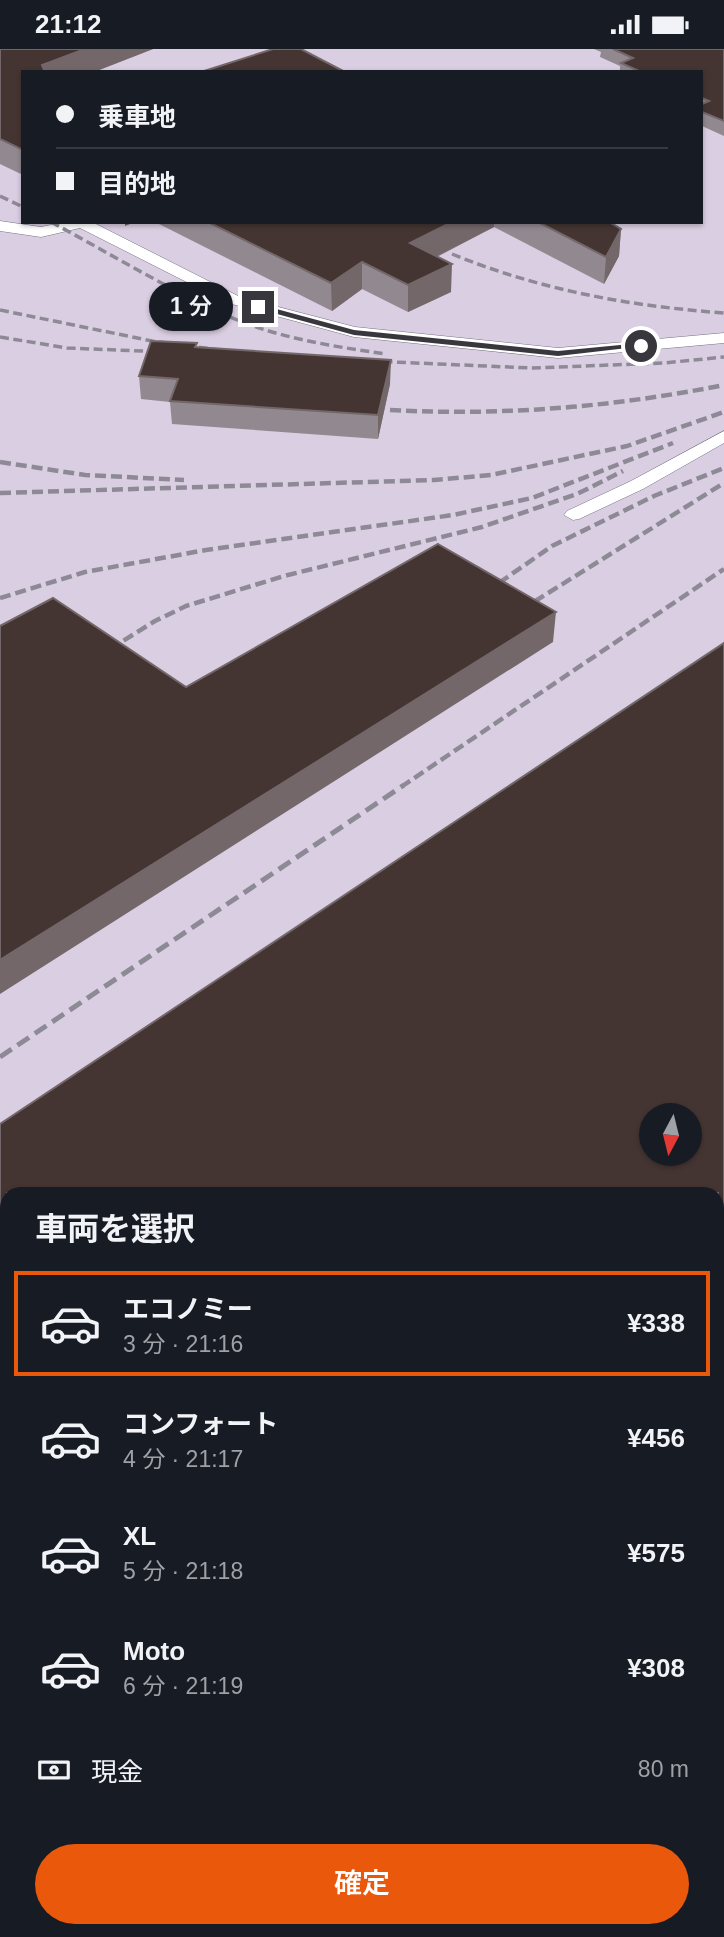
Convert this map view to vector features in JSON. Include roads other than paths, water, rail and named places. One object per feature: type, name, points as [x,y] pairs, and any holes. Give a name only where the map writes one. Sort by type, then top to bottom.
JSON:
[{"type":"lane","points":[[0,226],[41,232],[77,224]]},
{"type":"lane","points":[[84,224],[234,300],[354,332],[558,353],[724,338]]},
{"type":"lane","points":[[573,515],[637,485],[724,436]]},
{"type":"railway","points":[[0,196],[21,206]]},
{"type":"railway","points":[[55,224],[178,292],[240,321],[302,339],[386,354]]},
{"type":"railway","points":[[452,254],[552,287],[619,301],[724,313]]},
{"type":"railway","points":[[0,310],[152,341],[227,351]]},
{"type":"railway","points":[[0,337],[67,348],[167,352]]},
{"type":"railway","points":[[370,361],[532,368],[664,363],[724,357]]},
{"type":"railway","points":[[390,410],[475,412],[558,408],[641,399],[724,385]]},
{"type":"railway","points":[[0,493],[434,480],[491,475],[627,446],[724,412]]},
{"type":"railway","points":[[0,598],[85,572],[206,550],[453,515],[532,498],[673,443]]},
{"type":"railway","points":[[0,462],[85,475],[184,480]]},
{"type":"railway","points":[[486,592],[552,546],[654,496],[724,468]]},
{"type":"railway","points":[[110,649],[155,621],[186,606],[284,576],[482,527],[577,494],[623,471]]},
{"type":"railway","points":[[521,610],[724,483]]},
{"type":"railway","points":[[401,787],[724,569]]},
{"type":"railway","points":[[0,1057],[404,785]]}]
